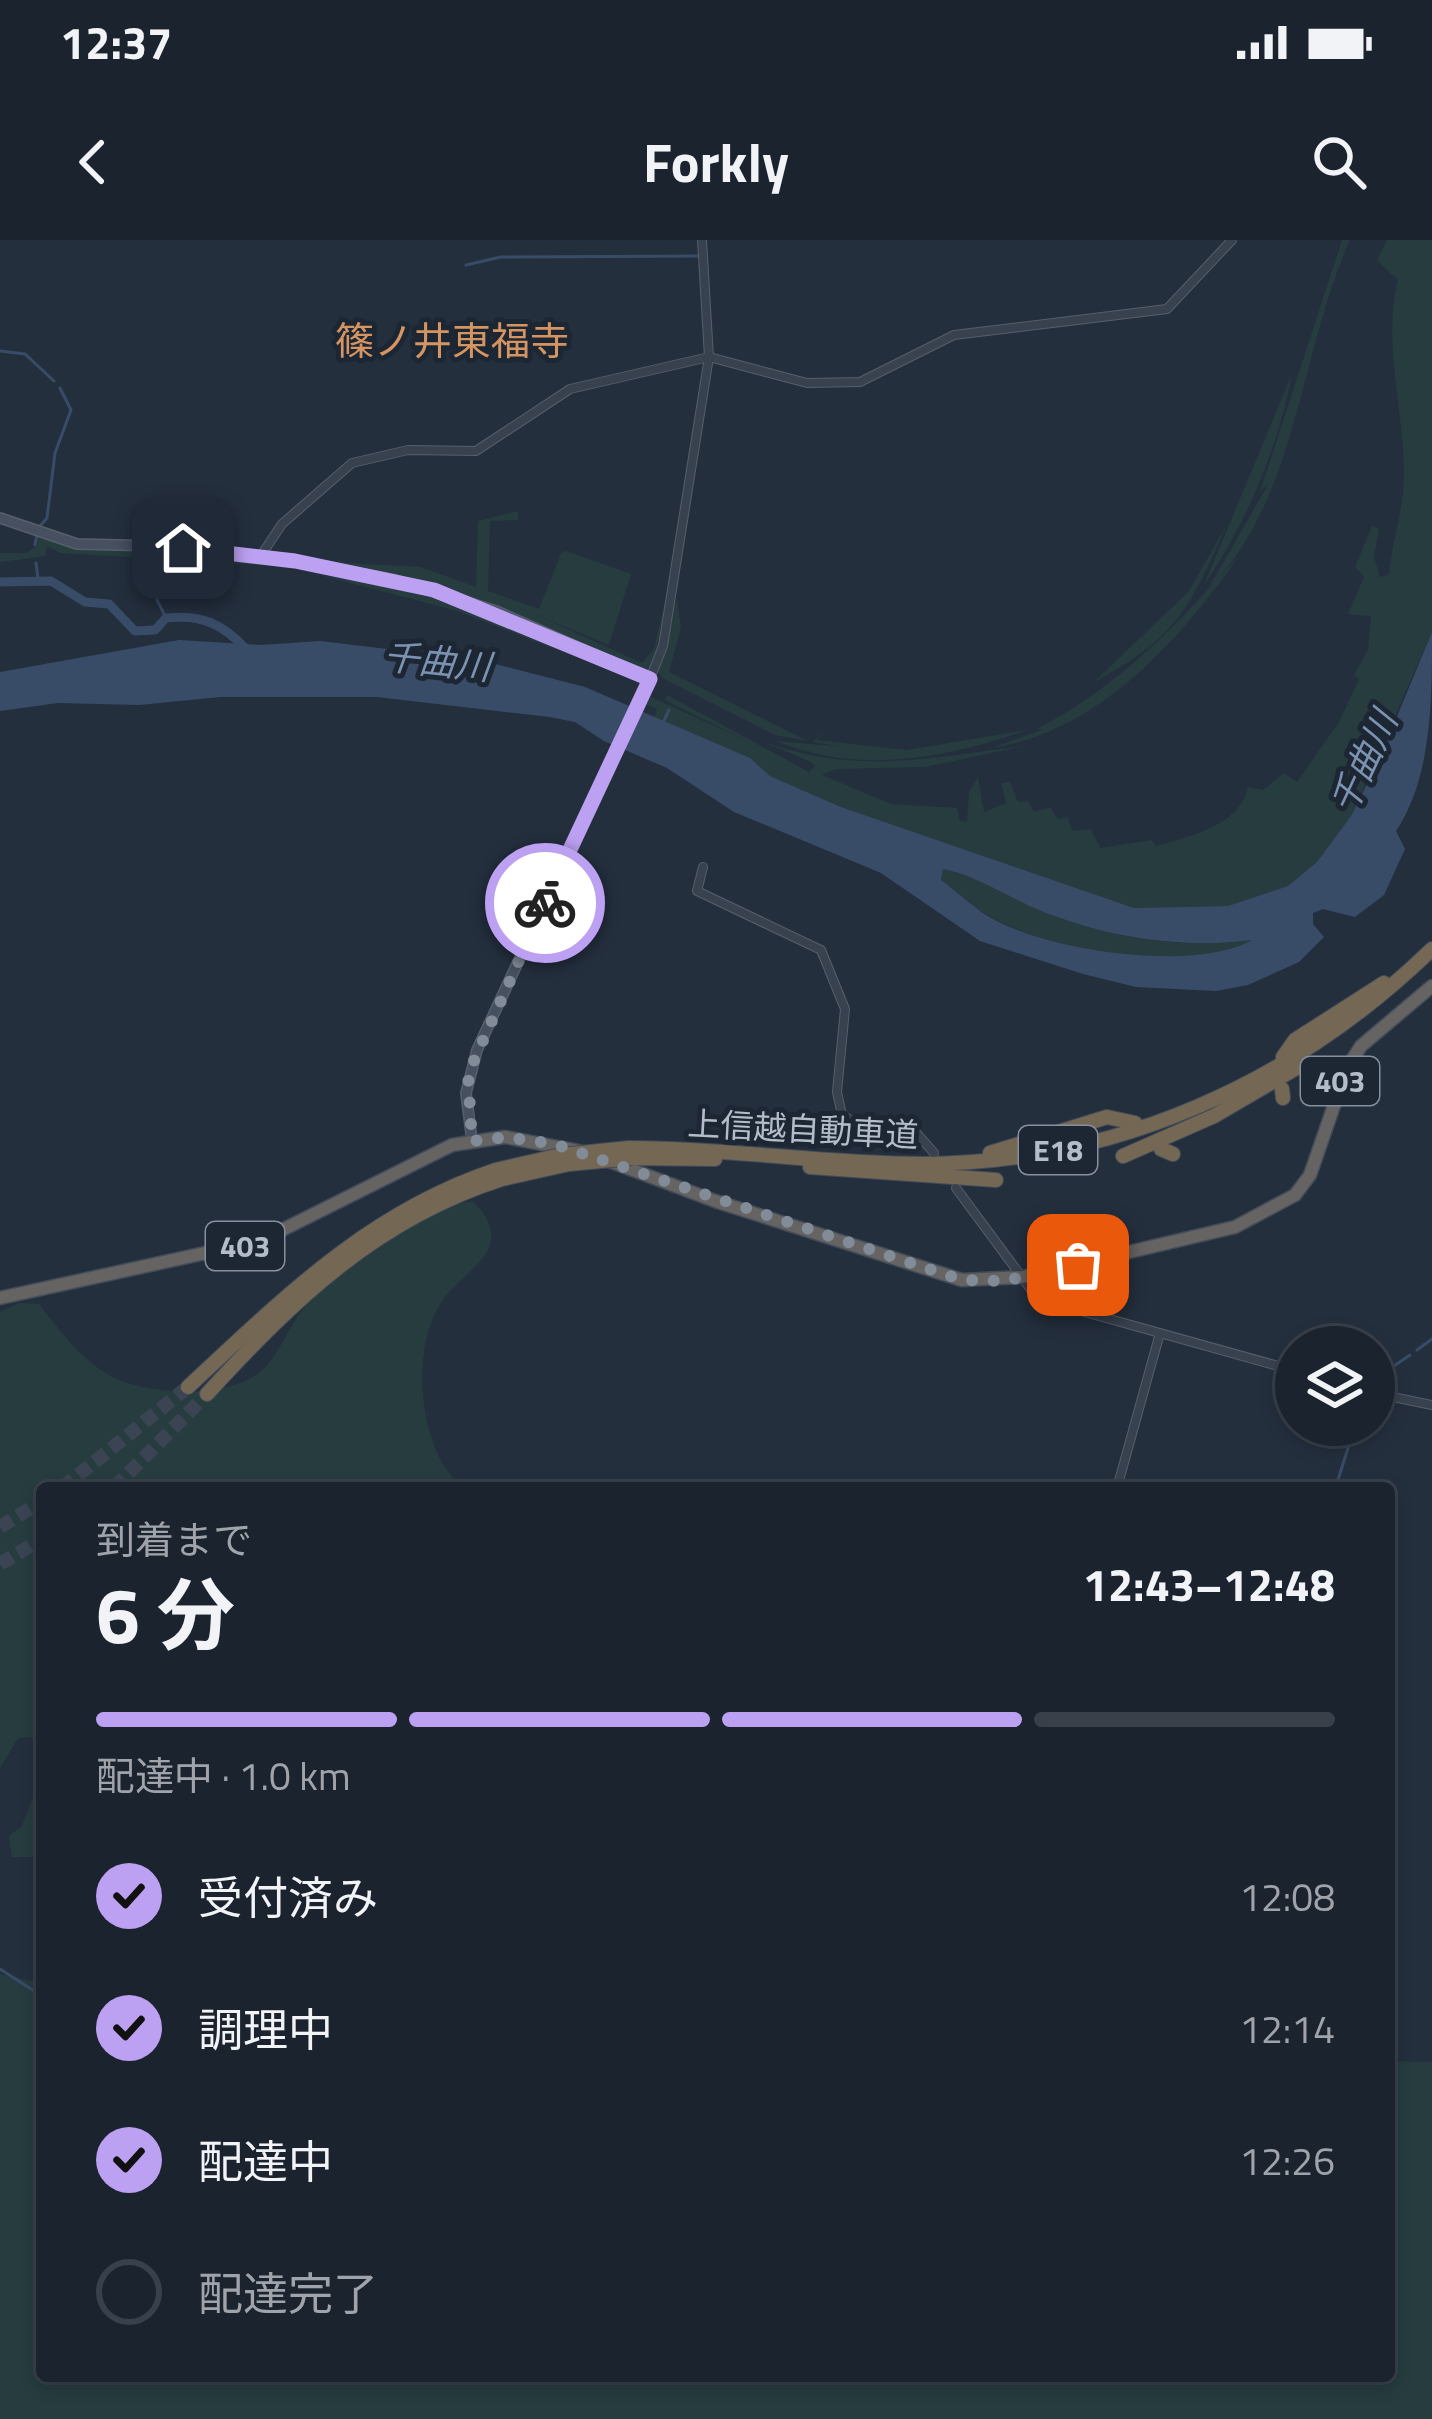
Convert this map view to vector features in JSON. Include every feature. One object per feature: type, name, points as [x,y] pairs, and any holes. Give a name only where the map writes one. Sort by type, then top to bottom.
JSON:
[{"type":"highway","points":[[1283,1058],[1295,1040],[1432,947]]},
{"type":"highway","name":"上信越自動車道","points":[[188,1387],[354,1239],[428,1196],[561,1155],[631,1153],[866,1162],[1028,1156],[1177,1116],[1243,1087],[1314,1046],[1432,947]]},
{"type":"highway","name":"上信越自動車道","points":[[631,1153],[947,1171],[1056,1160],[1179,1124],[1298,1067],[1372,1014],[1432,961]]},
{"type":"highway","name":"403","points":[[0,1298],[260,1241],[318,1217],[422,1159],[472,1141],[506,1137],[554,1144],[962,1280],[1024,1277],[1235,1227],[1295,1195],[1310,1174],[1347,1067],[1361,1046],[1432,986]]},
{"type":"highway","points":[[1123,1156],[1214,1117],[1298,1067]]},
{"type":"highway","points":[[866,1162],[989,1153],[1107,1117],[1135,1123]]},
{"type":"highway","points":[[803,1166],[996,1180]]},
{"type":"highway","name":"上信越自動車道","points":[[207,1394],[281,1314],[351,1254],[413,1215],[499,1175]]},
{"type":"main road","points":[[0,518],[77,544],[260,557],[434,590],[648,682],[468,1074],[472,1141]]},
{"type":"street","points":[[648,682],[663,646],[710,357],[702,240]]},
{"type":"street","points":[[260,557],[282,524],[352,463],[408,450],[476,451],[569,389],[710,357],[807,383],[860,382],[954,335],[1167,309],[1232,240]]},
{"type":"street","points":[[703,867],[697,891],[821,950],[845,1009],[837,1093],[842,1115],[856,1124],[913,1129],[934,1153]]},
{"type":"street","points":[[956,1188],[1038,1299],[1275,1365]]},
{"type":"street","points":[[1119,1482],[1160,1333]]},
{"type":"street","points":[[1395,1398],[1432,1406]]},
{"type":"green space","points":[[1342,240],[1350,240],[1279,469],[1238,553],[1208,589],[1269,483],[1260,492]]},
{"type":"green space","points":[[1387,240],[1432,240],[1432,632],[1351,816],[1317,862],[1288,886],[1228,906],[1134,908],[841,807],[770,776],[749,758],[654,717],[657,709],[643,703],[647,695],[745,740],[665,700],[667,695],[809,772],[815,766],[809,761],[761,741],[796,752],[861,761],[923,759],[1024,746],[925,767],[836,769],[822,775],[891,804],[957,808],[960,821],[967,822],[969,792],[978,777],[984,812],[1006,803],[1001,783],[1010,782],[1018,802],[1028,801],[1034,812],[1050,807],[1058,819],[1068,817],[1072,831],[1091,829],[1100,848],[1152,840],[1156,846],[1183,838],[1224,820],[1243,800],[1248,787],[1263,790],[1284,773],[1297,782],[1339,722],[1359,679],[1354,675],[1368,650],[1371,616],[1348,614],[1364,577],[1355,567],[1372,526],[1379,529],[1374,557],[1380,577],[1389,575],[1400,512],[1403,450],[1392,328],[1398,280],[1377,260]]},
{"type":"green space","points":[[1292,374],[1259,484],[1204,585]]},
{"type":"green space","points":[[518,511],[518,520],[490,521],[488,591],[539,609],[561,553],[566,551],[631,574],[609,645],[537,615],[642,663],[654,649],[667,594],[653,668],[617,663],[458,596],[327,562],[421,567],[476,587],[478,521]]},
{"type":"green space","points":[[1227,524],[1178,618],[1145,651],[1094,682],[1189,591]]},
{"type":"green space","points":[[39,533],[66,545],[308,568],[61,553],[47,546],[45,556],[0,562],[0,553],[26,553],[37,546]]},
{"type":"green space","points":[[1241,553],[1192,618],[1134,677],[1068,723],[992,748],[1044,729],[1037,729],[1096,693],[1171,628]]},
{"type":"green space","points":[[316,574],[431,595],[625,676],[454,610]]},
{"type":"green space","points":[[677,598],[681,627],[669,672],[808,741],[775,735],[662,678],[658,672]]},
{"type":"green space","points":[[826,729],[817,740],[906,750],[1027,730],[965,749],[902,759],[839,758],[776,741],[843,747],[813,742]]},
{"type":"green space","points":[[942,869],[1064,919],[1119,935],[1203,943],[1258,937],[1229,953],[1200,957],[1137,956],[1068,945],[986,914],[941,880]]},
{"type":"green space","points":[[472,1201],[489,1223],[491,1236],[484,1257],[439,1306],[424,1350],[422,1376],[429,1428],[437,1452],[458,1482],[36,1482],[36,1743],[31,1737],[18,1738],[0,1768],[0,1312],[19,1303],[39,1304],[85,1357],[119,1380],[173,1391],[232,1386],[267,1365],[298,1316],[353,1261],[401,1228]]},
{"type":"green space","points":[[36,1789],[36,1857],[12,1857],[9,1836],[22,1826]]},
{"type":"green space","points":[[0,1974],[36,1982],[36,2382],[1395,2382],[1395,2061],[1432,2062],[1432,2419],[0,2419]]},
{"type":"water","name":"千曲川","points":[[1432,632],[1423,762],[1396,831],[1405,849],[1384,895],[1355,917],[1323,909],[1313,913],[1313,924],[1324,937],[1299,962],[1248,985],[1216,991],[1136,987],[980,941],[881,873],[734,812],[667,768],[604,741],[575,722],[377,697],[58,703],[0,711],[0,672],[179,640],[261,645],[320,641],[480,660],[585,687],[750,758],[770,776],[841,807],[1134,908],[1228,906],[1288,886],[1317,862],[1351,816]],"holes":[[[943,869],[1065,920],[1118,934],[1172,942],[1252,940],[1227,950],[1158,956],[1044,939],[986,915],[941,880]]]},
{"type":"waterway","points":[[466,265],[501,257],[700,256]]},
{"type":"waterway","points":[[0,351],[25,354],[54,381]]},
{"type":"waterway","points":[[40,526],[47,518],[55,453],[71,410],[60,388]]},
{"type":"waterway","points":[[35,545],[37,534]]},
{"type":"waterway","points":[[36,563],[38,579]]},
{"type":"waterway","points":[[154,570],[155,596],[166,618]]},
{"type":"waterway","points":[[0,582],[51,581],[85,602],[109,604],[135,631],[155,630],[166,618],[201,620],[220,627],[247,650]]},
{"type":"waterway","points":[[662,725],[669,710]]},
{"type":"waterway","points":[[1417,1350],[1432,1339]]},
{"type":"waterway","points":[[1395,1365],[1410,1355]]},
{"type":"waterway","points":[[1337,1482],[1349,1446]]},
{"type":"waterway","points":[[0,1969],[36,1992]]},
{"type":"tunnel","points":[[69,1482],[188,1387]]},
{"type":"tunnel","points":[[120,1482],[207,1394]]},
{"type":"tunnel","points":[[0,1527],[36,1505]]},
{"type":"tunnel","points":[[0,1564],[36,1543]]},
{"type":"way so far","points":[[545,903],[468,1074],[467,1118],[472,1141],[506,1137],[554,1144],[716,1202],[962,1280],[1004,1281],[1078,1265]]},
{"type":"district","name":"篠ノ井東福寺","points":[[452,340]]},
{"type":"route","points":[[183,548],[295,561],[434,590],[496,611],[650,679],[545,903]]}]
